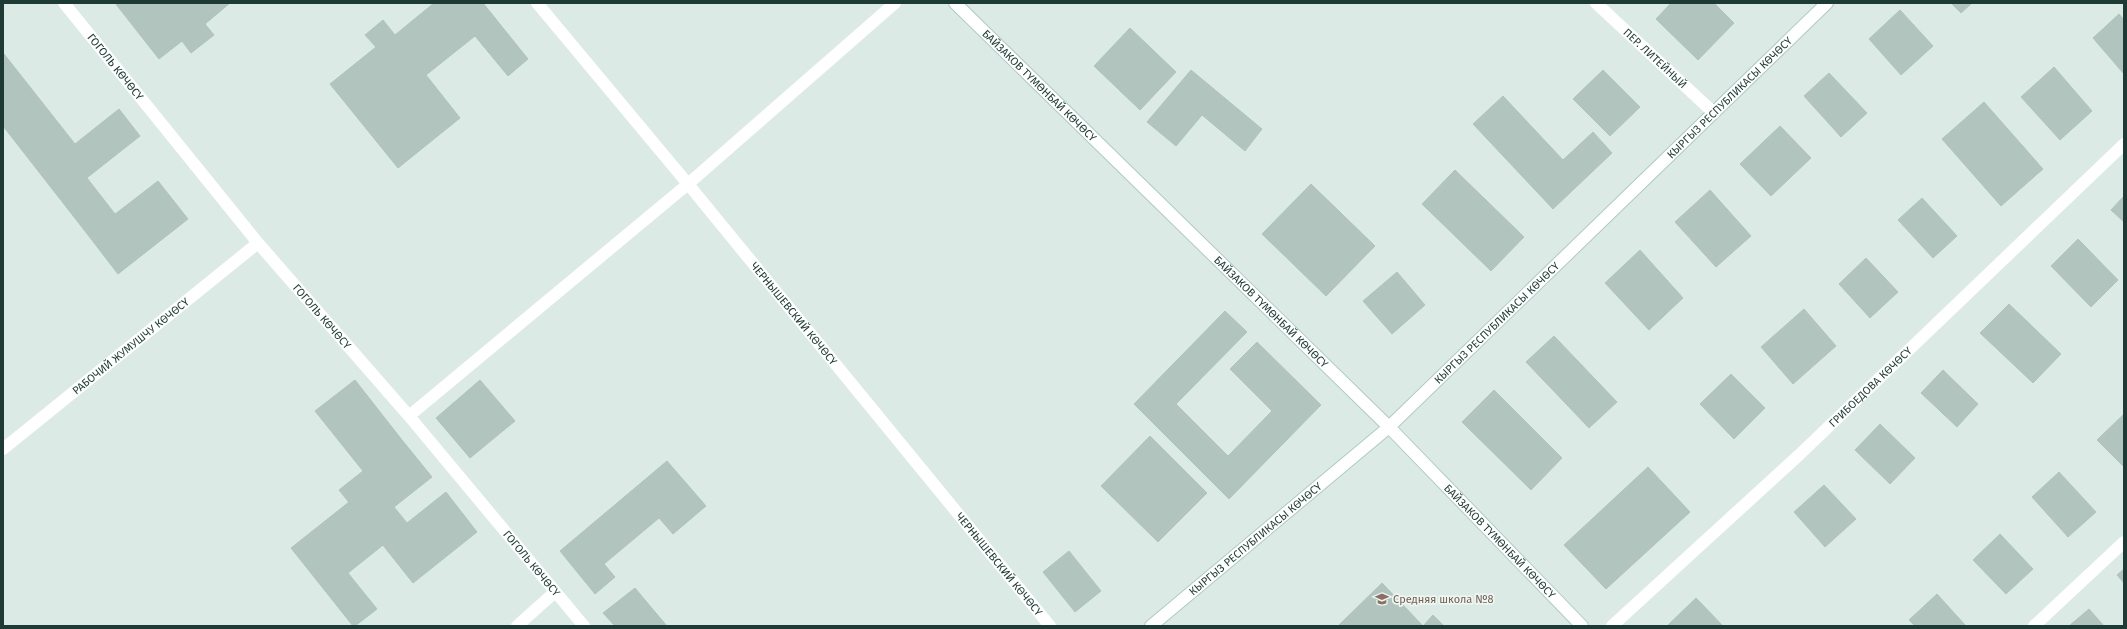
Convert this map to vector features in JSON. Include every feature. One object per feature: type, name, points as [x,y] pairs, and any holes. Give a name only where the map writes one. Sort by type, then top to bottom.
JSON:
[{"type":"street","name":"ГОГОЛЬ КӨЧӨСҮ","points":[[64,3],[258,242],[409,416],[584,626]]},
{"type":"street","name":"ЧЕРНЫШЕВСКИЙ КӨЧӨСҮ","points":[[537,3],[688,184],[1050,626]]},
{"type":"street","points":[[409,416],[688,184],[895,3]]},
{"type":"street","name":"БАЙЗАКОВ ТҮМӨНБАЙ КӨЧӨСҮ","points":[[955,3],[1389,427],[1582,626]]},
{"type":"street","name":"ПЕР. ЛИТЕЙНЫЙ","points":[[1596,3],[1714,112]]},
{"type":"street","name":"КЫРГЫЗ РЕСПУБЛИКАСЫ КӨЧӨСҮ","points":[[1151,626],[1389,427],[1827,3]]},
{"type":"street","name":"ГРИБОЕДОВА КӨЧӨСҮ","points":[[1612,626],[1799,456],[2124,144]]},
{"type":"street","name":"РАБОЧИЙ ЖУМУШЧУ КӨЧӨСҮ","points":[[3,449],[258,242]]},
{"type":"street","points":[[2034,626],[2124,542]]},
{"type":"street","points":[[517,626],[555,592]]},
{"type":"building","points":[[115,3],[230,3],[205,24],[214,35],[191,53],[182,41],[159,59]]},
{"type":"building","points":[[434,3],[483,3],[528,59],[508,76],[475,36],[426,75],[460,118],[398,168],[330,84],[376,47],[365,35],[383,20],[395,35]]},
{"type":"building","points":[[1671,3],[1714,3],[1734,23],[1698,60],[1656,19]]},
{"type":"building","points":[[1951,3],[1972,3],[1961,13]]},
{"type":"building","points":[[1900,10],[1933,46],[1901,75],[1869,39]]},
{"type":"building","points":[[2119,14],[2124,20],[2124,74],[2093,38]]},
{"type":"building","points":[[1130,28],[1176,72],[1140,110],[1094,66]]},
{"type":"building","points":[[4,54],[75,144],[119,109],[140,136],[60,199],[3,126]]},
{"type":"building","points":[[2054,67],[2092,111],[2060,140],[2021,97]]},
{"type":"building","points":[[1191,70],[1262,129],[1245,151],[1202,115],[1176,146],[1147,122]]},
{"type":"building","points":[[1603,70],[1640,107],[1610,136],[1573,99]]},
{"type":"building","points":[[1829,73],[1867,113],[1841,137],[1804,96]]},
{"type":"building","points":[[1503,96],[1563,160],[1593,132],[1612,153],[1553,209],[1473,124]]},
{"type":"building","points":[[1984,102],[2043,169],[2001,206],[1942,139]]},
{"type":"building","points":[[1780,126],[1811,158],[1771,196],[1740,164]]},
{"type":"building","points":[[1455,170],[1524,237],[1491,271],[1422,204]]},
{"type":"building","points":[[87,178],[115,214],[88,235],[60,199]]},
{"type":"building","points":[[158,181],[188,219],[118,274],[88,235]]},
{"type":"building","points":[[1311,184],[1375,246],[1326,296],[1262,234]]},
{"type":"building","points":[[1710,190],[1751,236],[1716,267],[1675,222]]},
{"type":"building","points":[[2124,196],[2124,222],[2111,210]]},
{"type":"building","points":[[1922,198],[1957,236],[1933,258],[1898,220]]},
{"type":"building","points":[[2078,239],[2118,280],[2091,307],[2051,266]]},
{"type":"building","points":[[1640,250],[1683,298],[1649,330],[1605,283]]},
{"type":"building","points":[[1866,258],[1898,292],[1870,318],[1839,284]]},
{"type":"building","points":[[1397,272],[1425,305],[1392,334],[1363,301]]},
{"type":"building","points":[[2009,304],[2061,354],[2033,383],[1980,333]]},
{"type":"building","points":[[1804,309],[1836,346],[1793,384],[1761,347]]},
{"type":"building","points":[[1225,311],[1247,332],[1176,404],[1228,456],[1272,411],[1230,369],[1257,342],[1321,405],[1229,499],[1134,404]]},
{"type":"building","points":[[1554,336],[1617,402],[1589,428],[1526,362]]},
{"type":"building","points":[[1943,370],[1978,404],[1957,427],[1921,393]]},
{"type":"building","points":[[1731,374],[1765,408],[1734,439],[1700,404]]},
{"type":"building","points":[[355,380],[402,440],[363,471],[315,411]]},
{"type":"building","points":[[480,380],[515,421],[470,458],[436,418]]},
{"type":"building","points":[[1494,390],[1562,458],[1531,490],[1462,422]]},
{"type":"building","points":[[2124,414],[2124,467],[2097,440]]},
{"type":"building","points":[[1880,424],[1915,458],[1890,484],[1855,450]]},
{"type":"building","points":[[1150,436],[1207,493],[1158,542],[1101,486]]},
{"type":"building","points":[[402,440],[432,477],[394,507],[407,523],[446,492],[477,532],[413,583],[339,490]]},
{"type":"building","points":[[667,461],[706,506],[673,534],[659,518],[604,564],[615,577],[595,594],[560,551]]},
{"type":"building","points":[[1648,467],[1690,512],[1606,589],[1564,545]]},
{"type":"building","points":[[2059,472],[2096,512],[2068,537],[2032,497]]},
{"type":"building","points":[[1824,485],[1856,519],[1825,547],[1794,512]]},
{"type":"building","points":[[349,502],[383,545],[348,573],[377,609],[355,626],[353,626],[291,548]]},
{"type":"building","points":[[2000,534],[2033,569],[2006,594],[1973,560]]},
{"type":"building","points":[[1069,551],[1101,591],[1075,612],[1043,572]]},
{"type":"building","points":[[2124,569],[2124,583],[2117,575]]},
{"type":"building","name":"Средняя школа №8","points":[[1382,583],[1423,626],[1338,626]]},
{"type":"building","points":[[635,588],[650,606],[625,626],[615,626],[603,613]]},
{"type":"building","points":[[1937,594],[1966,626],[1915,626],[1909,620]]},
{"type":"building","points":[[1696,598],[1723,626],[1667,626]]},
{"type":"building","points":[[650,606],[667,626],[625,626]]},
{"type":"building","points":[[2089,609],[2104,626],[2069,626]]},
{"type":"building","points":[[1433,615],[1444,626],[1423,626]]},
{"type":"place","name":"Средняя школа №8","points":[[1382,599]]}]
